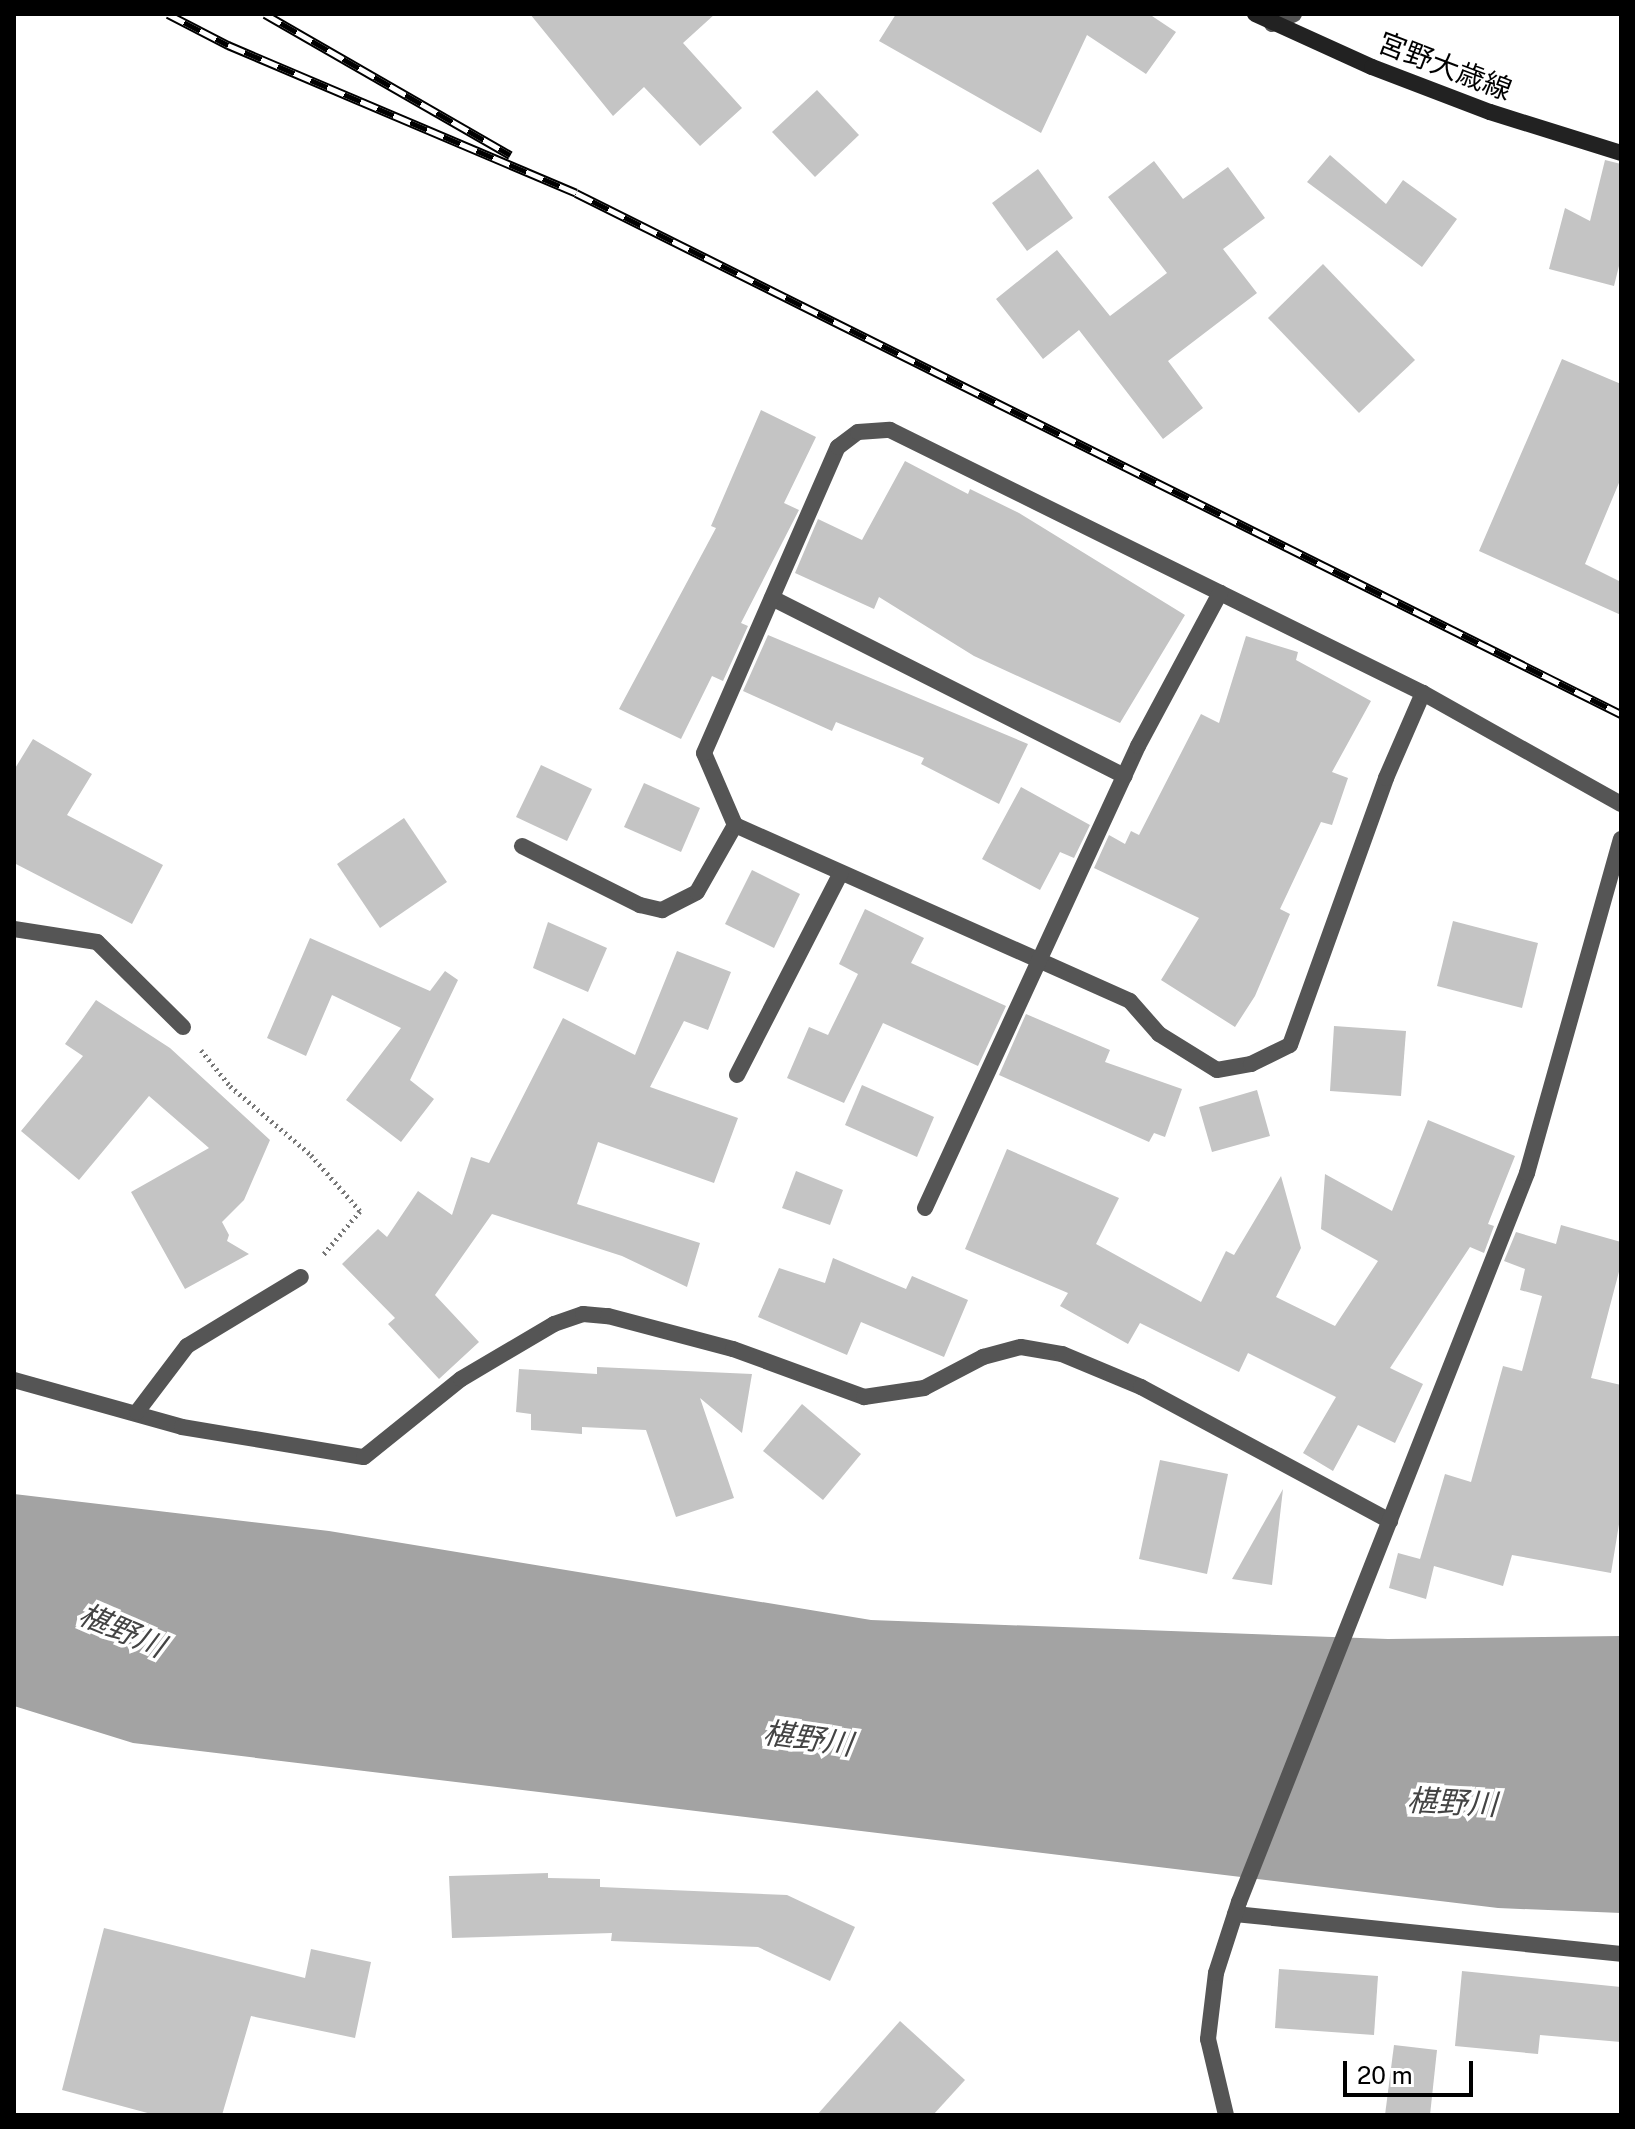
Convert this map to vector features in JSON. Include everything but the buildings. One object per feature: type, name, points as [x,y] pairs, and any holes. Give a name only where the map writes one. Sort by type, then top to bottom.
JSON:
[{"type":"main road","name":"宮野大歳線","points":[[1255,14],[1272,24],[1490,112],[1621,153]]},
{"type":"street","points":[[1272,24],[1294,14]]},
{"type":"street","points":[[1423,693],[1386,778],[1290,1045],[1251,1064],[1217,1070],[1159,1034],[1130,1001],[735,825],[704,753],[838,447],[858,432],[890,430],[1423,693],[1621,804]]},
{"type":"street","points":[[925,1208],[1125,776],[1220,593]]},
{"type":"street","points":[[772,598],[1125,776]]},
{"type":"street","points":[[522,846],[640,905],[662,910],[697,892],[735,825]]},
{"type":"street","points":[[1226,2115],[1208,2039],[1216,1973],[1237,1908],[1527,1173],[1621,839]]},
{"type":"street","points":[[737,1075],[841,873]]},
{"type":"street","points":[[14,929],[97,942],[183,1027]]},
{"type":"street","points":[[137,1412],[187,1346],[301,1277]]},
{"type":"street","points":[[14,1380],[197,1430],[364,1457],[461,1379],[554,1324],[583,1314],[608,1316],[733,1349],[864,1397],[924,1388],[983,1357],[1021,1347],[1062,1354],[1141,1387],[1390,1521]]},
{"type":"street","points":[[1237,1908],[1621,1954]]},
{"type":"path","points":[[183,1027],[230,1086],[311,1155],[360,1211],[301,1277]]},
{"type":"water","name":"椹野川","points":[[14,1494],[329,1531],[871,1620],[1388,1639],[1621,1636],[1621,1913],[1498,1908],[133,1743],[14,1706]]},
{"type":"railway","points":[[168,14],[228,45],[576,193],[1621,714]]},
{"type":"railway","points":[[265,14],[510,155]]}]
